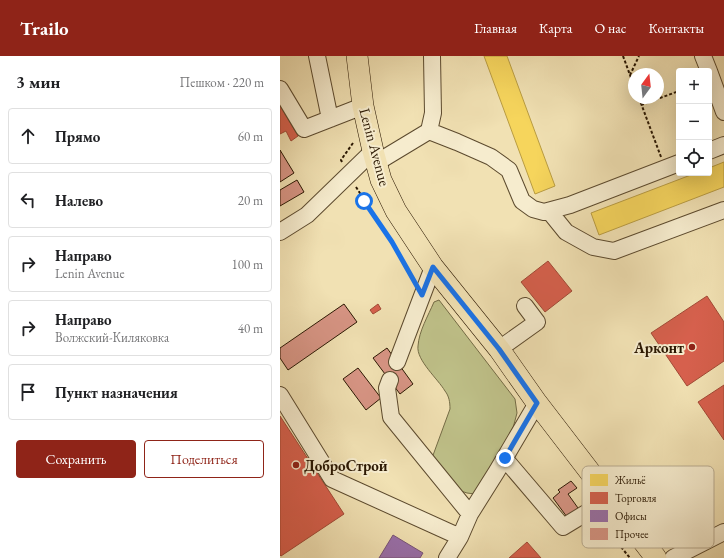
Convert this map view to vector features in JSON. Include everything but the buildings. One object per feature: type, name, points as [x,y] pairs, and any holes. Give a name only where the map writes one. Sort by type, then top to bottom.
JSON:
[{"type":"main road","name":"Lenin Avenue","points":[[357,56],[363,106],[375,157],[381,180],[396,210],[433,267],[499,349],[537,403],[585,466]]},
{"type":"main road","name":"Lenin Avenue","points":[[648,548],[656,558]]},
{"type":"street","points":[[317,56],[330,119]]},
{"type":"street","points":[[429,131],[433,113],[432,56]]},
{"type":"street","points":[[703,56],[708,68]]},
{"type":"street","points":[[712,79],[724,112]]},
{"type":"street","points":[[280,89],[304,129],[363,106]]},
{"type":"street","points":[[280,232],[307,215],[349,175],[375,157],[429,131],[491,158],[509,170],[522,201],[533,209],[544,212],[570,205],[672,165]]},
{"type":"street","points":[[712,150],[724,145]]},
{"type":"street","points":[[549,211],[566,232],[593,247],[614,251],[724,210]]},
{"type":"street","points":[[397,362],[433,267]]},
{"type":"street","points":[[499,349],[537,322],[525,306]]},
{"type":"street","points":[[390,380],[387,388],[391,417],[470,514]]},
{"type":"street","points":[[280,395],[332,479],[460,537]]},
{"type":"street","points":[[447,558],[460,537],[470,514],[537,403]]},
{"type":"street","points":[[505,458],[562,527],[582,515]]},
{"type":"street","points":[[714,537],[724,532]]},
{"type":"street","points":[[673,558],[693,548]]},
{"type":"path","points":[[623,56],[628,70]]},
{"type":"path","points":[[633,68],[639,56]]},
{"type":"path","points":[[672,165],[642,105],[676,92]]},
{"type":"path","points":[[353,143],[341,160],[364,201],[392,242],[422,295]]},
{"type":"path","points":[[622,548],[630,558]]},
{"type":"green space","points":[[439,300],[515,399],[517,413],[513,428],[475,494],[458,490],[432,458],[450,409],[450,404],[442,386],[420,357],[418,346],[422,329],[434,302]]},
{"type":"place","name":"Арконт","points":[[692,347]]},
{"type":"place","name":"ДоброСтрой","points":[[296,465]]},
{"type":"route","points":[[364,201],[392,242],[422,295],[433,267],[499,349],[537,403],[505,458]]}]
